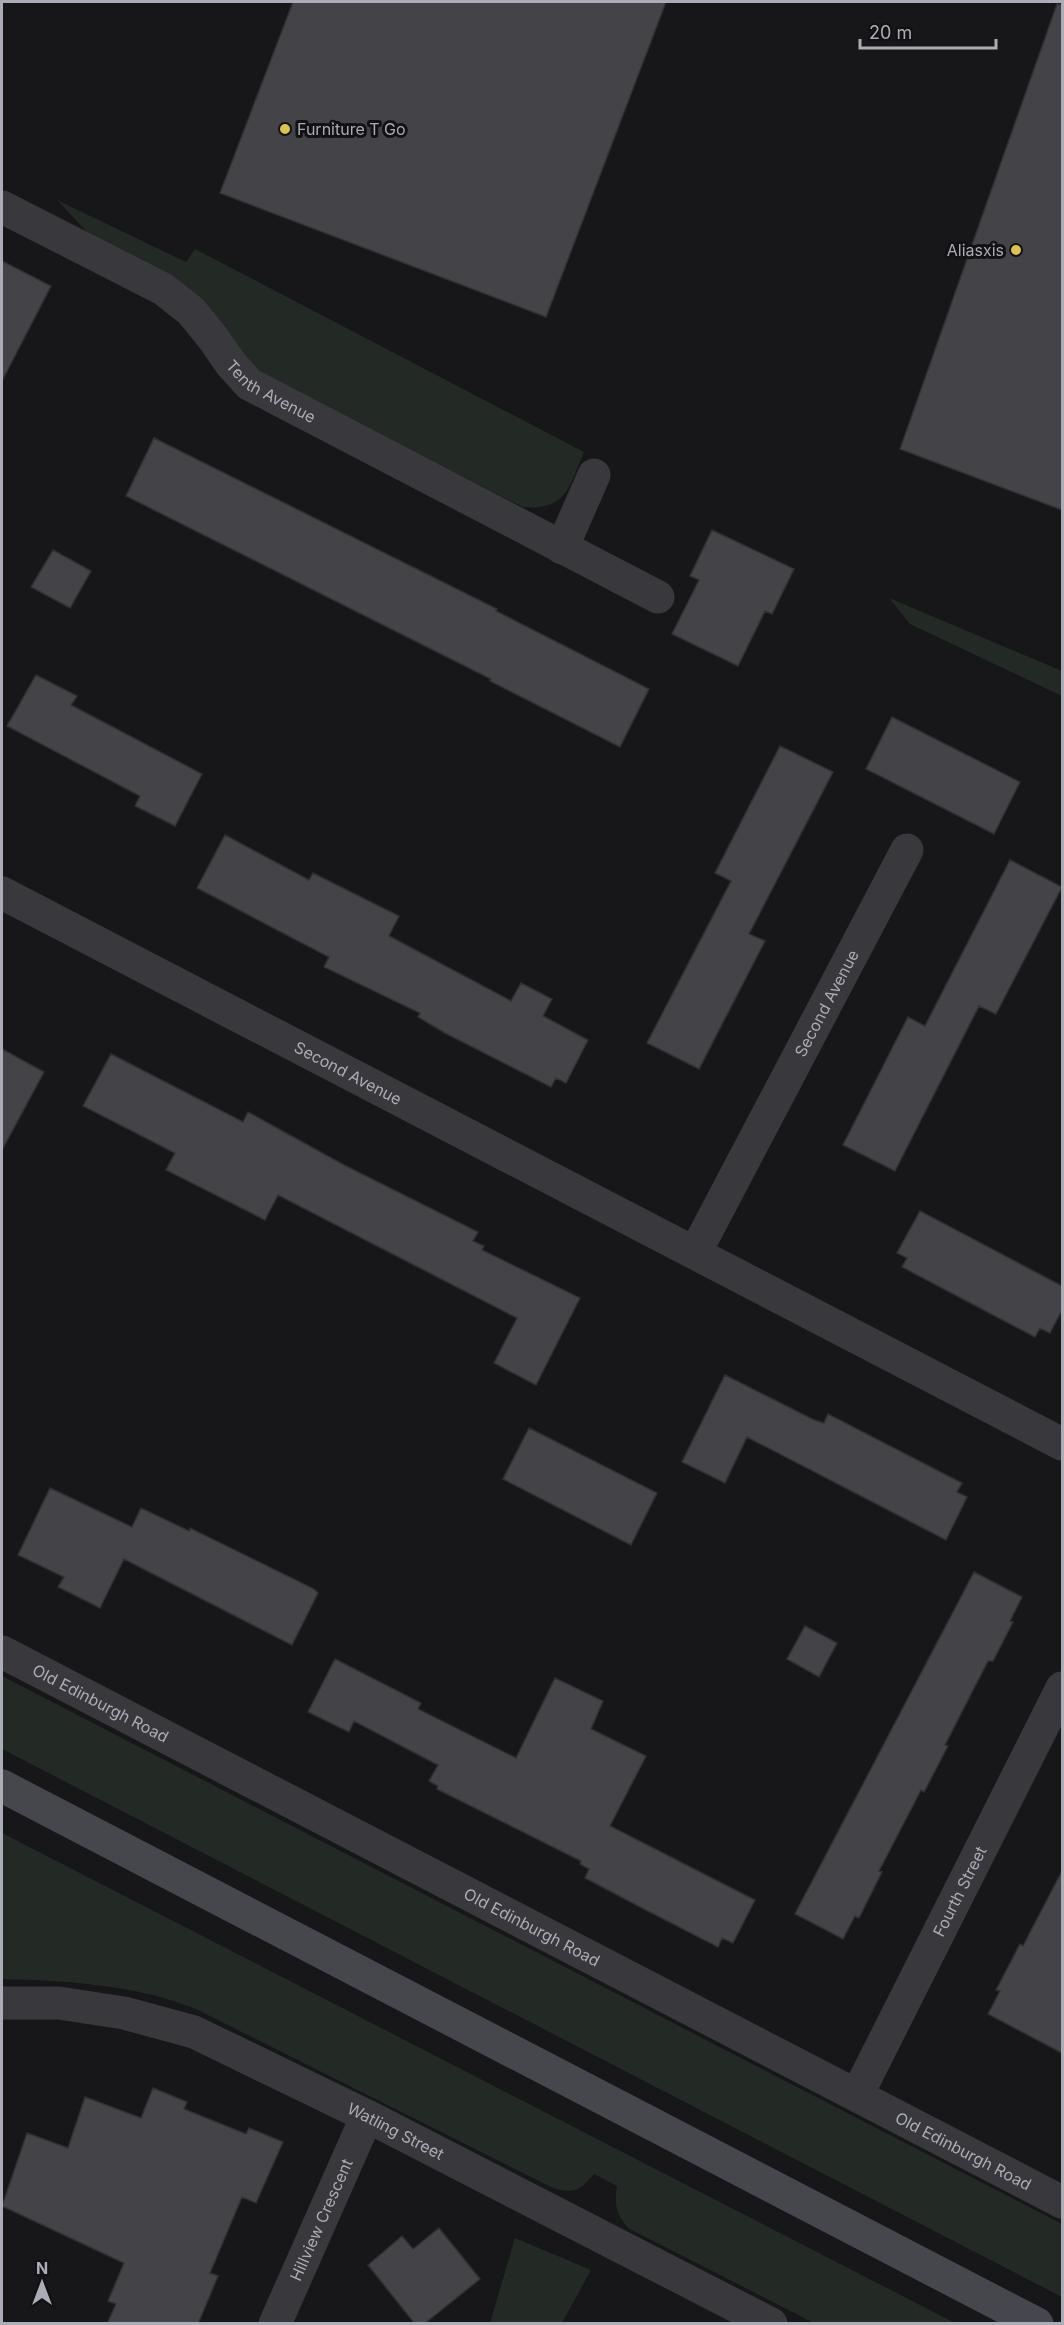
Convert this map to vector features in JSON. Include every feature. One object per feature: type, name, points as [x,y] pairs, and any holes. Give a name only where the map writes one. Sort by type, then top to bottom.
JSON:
[{"type":"main road","points":[[2,1786],[1037,2324]]},
{"type":"street","name":"Tenth Avenue","points":[[2,207],[163,290],[191,311],[249,384],[658,597]]},
{"type":"street","points":[[562,548],[594,475]]},
{"type":"street","name":"Second Avenue","points":[[696,1251],[907,850]]},
{"type":"street","name":"Second Avenue","points":[[2,893],[696,1251],[1062,1444]]},
{"type":"street","name":"Old Edinburgh Road","points":[[2,1652],[1062,2202]]},
{"type":"street","name":"Fourth Street","points":[[857,2095],[1062,1688]]},
{"type":"street","name":"Watling Street","points":[[2,2003],[70,2004],[124,2013],[194,2032],[367,2116],[771,2324]]},
{"type":"street","name":"Hillview Crescent","points":[[275,2324],[367,2116]]},
{"type":"shaded area","points":[[57,200],[186,262],[195,249],[584,452],[570,485],[558,500],[549,505],[523,507],[265,376],[99,245]]},
{"type":"shaded area","points":[[889,598],[1062,671],[1062,696],[910,624]]},
{"type":"shaded area","points":[[2,1676],[1062,2224],[1062,2297],[2,1749]]},
{"type":"shaded area","points":[[2,1833],[955,2323],[814,2323],[628,2228],[617,2208],[617,2186],[594,2174],[576,2190],[566,2191],[553,2188],[198,2010],[174,2001],[131,1990],[94,1985],[2,1979]]},
{"type":"shaded area","points":[[515,2238],[591,2270],[562,2323],[490,2323]]},
{"type":"building","points":[[293,2],[666,2],[546,317],[220,193]]},
{"type":"building","name":"Aliasxis","points":[[1057,4],[1062,5],[1062,510],[900,449]]},
{"type":"building","points":[[2,261],[51,286],[2,381]]},
{"type":"building","points":[[154,438],[497,609],[496,611],[649,689],[620,747],[490,681],[491,679],[126,496]]},
{"type":"building","points":[[712,530],[794,569],[772,614],[765,611],[738,666],[672,634],[699,580],[690,576]]},
{"type":"building","points":[[53,550],[91,571],[70,608],[31,587]]},
{"type":"building","points":[[36,675],[77,696],[71,705],[202,774],[175,826],[135,806],[140,796],[7,726]]},
{"type":"building","points":[[892,717],[1020,782],[994,834],[866,769]]},
{"type":"building","points":[[780,746],[833,772],[749,934],[765,941],[699,1069],[647,1043],[731,881],[715,873]]},
{"type":"building","points":[[225,835],[309,880],[313,873],[399,916],[389,936],[511,1001],[521,983],[552,999],[543,1016],[588,1040],[566,1083],[556,1078],[551,1087],[445,1033],[418,1017],[420,1013],[324,967],[329,957],[197,888]]},
{"type":"building","points":[[1010,860],[1062,887],[996,1014],[979,1006],[895,1171],[843,1145],[908,1017],[925,1026]]},
{"type":"building","points":[[2,1049],[44,1072],[2,1150]]},
{"type":"building","points":[[111,1054],[243,1122],[248,1112],[344,1165],[478,1232],[473,1241],[484,1246],[482,1250],[580,1298],[536,1385],[494,1363],[517,1318],[278,1195],[265,1220],[166,1170],[175,1153],[83,1106]]},
{"type":"building","points":[[920,1211],[1062,1286],[1062,1310],[1050,1333],[1040,1328],[1035,1337],[902,1267],[907,1258],[897,1253]]},
{"type":"building","points":[[725,1375],[814,1420],[824,1423],[828,1414],[962,1483],[957,1492],[967,1497],[946,1540],[747,1437],[725,1483],[682,1462]]},
{"type":"building","points":[[529,1428],[657,1493],[631,1545],[503,1479]]},
{"type":"building","points":[[50,1488],[132,1527],[141,1508],[189,1531],[190,1528],[314,1589],[318,1593],[292,1645],[124,1559],[100,1608],[58,1587],[64,1577],[18,1555]]},
{"type":"building","points":[[974,1572],[1022,1597],[1010,1621],[1013,1622],[993,1661],[988,1661],[945,1745],[948,1746],[924,1792],[921,1790],[879,1871],[882,1872],[859,1918],[855,1916],[843,1939],[795,1914]]},
{"type":"building","points":[[805,1626],[837,1643],[819,1677],[787,1659]]},
{"type":"building","points":[[335,1659],[421,1703],[418,1709],[516,1758],[555,1678],[603,1701],[591,1729],[646,1756],[610,1826],[755,1900],[733,1943],[722,1938],[718,1947],[642,1908],[585,1878],[589,1869],[580,1864],[581,1861],[437,1789],[438,1786],[429,1781],[438,1765],[354,1721],[349,1732],[308,1712]]},
{"type":"building","points":[[1062,1871],[1062,2053],[988,2014],[1000,1991],[996,1990],[1020,1944],[1023,1946]]},
{"type":"building","points":[[153,2088],[187,2102],[184,2109],[246,2134],[249,2128],[283,2142],[256,2203],[242,2197],[210,2273],[218,2276],[198,2324],[107,2324],[116,2304],[108,2301],[124,2263],[2,2206],[27,2133],[68,2148],[85,2097],[141,2118]]},
{"type":"building","points":[[439,2228],[480,2279],[424,2324],[415,2324],[368,2265],[402,2236],[413,2249]]},
{"type":"place","name":"Furniture T Go","points":[[285,129]]},
{"type":"place","name":"Aliasxis","points":[[1016,250]]}]
